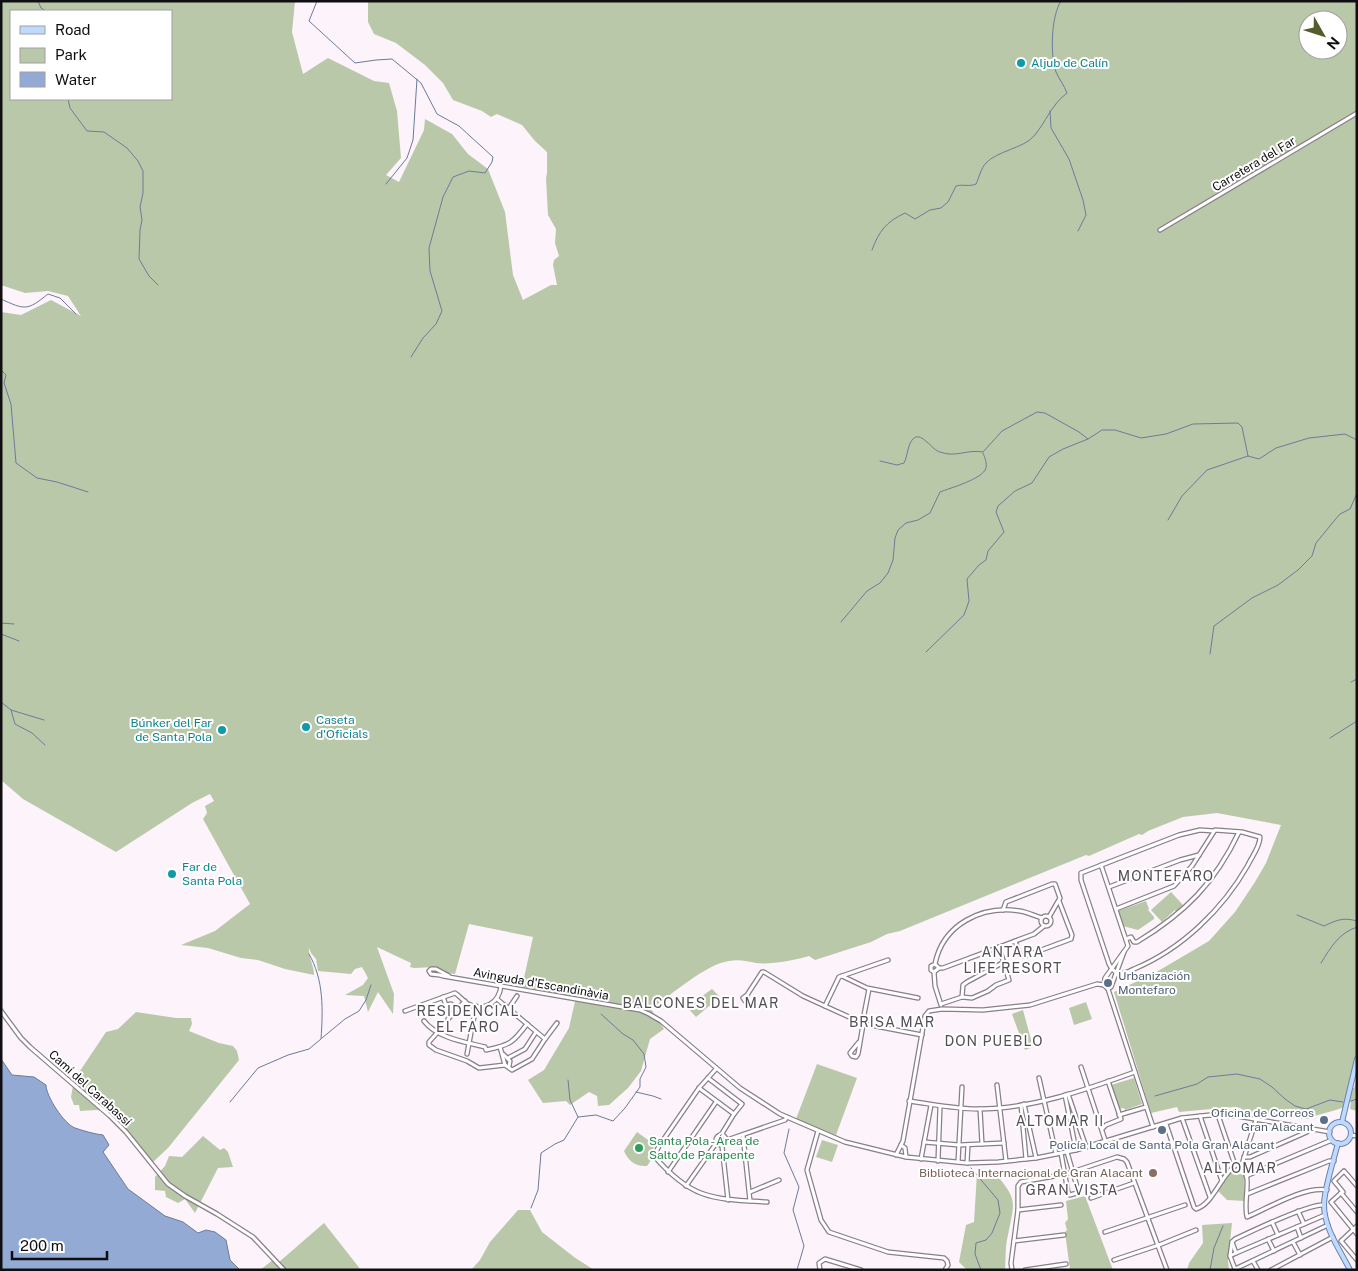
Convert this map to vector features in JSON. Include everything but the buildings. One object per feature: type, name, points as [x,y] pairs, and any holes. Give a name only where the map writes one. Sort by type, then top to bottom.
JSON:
[{"type":"main road","points":[[1342,1122],[1357,1059]]},
{"type":"main road","points":[[1342,1122],[1350,1127],[1351,1135],[1346,1142],[1338,1143],[1332,1140],[1330,1132],[1334,1124],[1342,1122]]},
{"type":"main road","points":[[1338,1143],[1324,1204],[1325,1215],[1333,1237],[1350,1270]]},
{"type":"street","name":"Carretera del Far","points":[[1160,230],[1357,113]]},
{"type":"street","points":[[1200,830],[1239,832],[1257,835],[1261,839],[1240,879],[1220,905],[1195,930],[1165,952],[1123,974],[1117,973],[1112,969],[1080,876],[1081,873],[1179,835],[1200,830]]},
{"type":"street","points":[[1116,910],[1174,886],[1200,855],[1214,831]]},
{"type":"street","points":[[1126,939],[1131,937],[1134,942],[1137,942],[1162,927],[1186,907],[1217,872],[1239,832]]},
{"type":"street","points":[[1109,887],[1180,860],[1200,855]]},
{"type":"street","points":[[1101,865],[1128,946],[1106,978],[1104,985]]},
{"type":"street","points":[[1003,910],[1006,902],[1052,884],[1056,887],[1060,898],[1059,901],[1072,935],[1071,939],[1025,956],[1020,955],[1015,941]]},
{"type":"street","points":[[934,972],[939,968],[1034,934],[1050,924],[1049,917],[1059,901]]},
{"type":"street","points":[[942,1009],[935,986],[934,972],[930,967],[935,964],[946,937],[956,926],[971,916],[982,912],[1021,911],[1042,918],[1045,916],[1049,917]]},
{"type":"street","points":[[1042,918],[1041,923],[1044,926]]},
{"type":"street","points":[[941,1004],[962,997],[972,998],[988,992],[996,985],[1009,980],[999,947]]},
{"type":"street","points":[[1108,989],[1111,987],[1124,952]]},
{"type":"street","points":[[825,1006],[836,980],[842,976],[888,960]]},
{"type":"street","points":[[962,997],[963,985],[966,982],[1004,962]]},
{"type":"street","points":[[935,964],[939,968]]},
{"type":"street","name":"Avinguda d'Escandinàvia","points":[[449,976],[433,968],[429,971],[430,974],[640,1010],[661,1021],[716,1069],[756,1099],[786,1117],[850,1143],[906,1158],[967,1163],[1036,1158],[1076,1150],[1182,1118],[1200,1116],[1218,1115],[1330,1132]]},
{"type":"street","points":[[747,995],[762,972],[764,972],[803,996],[863,1023],[922,1035]]},
{"type":"street","points":[[842,976],[869,988],[918,998]]},
{"type":"street","points":[[896,1155],[901,1145],[927,1013],[932,1010],[942,1009],[983,1010],[1030,1005],[1094,985],[1104,985],[1108,989],[1153,1127]]},
{"type":"street","points":[[404,1011],[455,993],[465,1001],[476,1006],[490,1005],[497,999],[501,986]]},
{"type":"street","points":[[859,1042],[869,988]]},
{"type":"street","points":[[508,1008],[517,996]]},
{"type":"street","points":[[444,997],[447,1008],[452,1015]]},
{"type":"street","points":[[497,999],[545,1039]]},
{"type":"street","points":[[465,1001],[448,1019],[448,1023],[444,1024],[428,1042],[429,1045],[436,1050],[467,1061],[480,1068],[507,1066]]},
{"type":"street","points":[[447,1005],[451,1004],[454,1007]]},
{"type":"street","points":[[467,1054],[476,1006]]},
{"type":"street","name":"Camí del Carabassí","points":[[1,1011],[30,1047],[110,1116],[168,1184],[253,1237],[284,1270]]},
{"type":"street","points":[[424,1021],[428,1026],[450,1038],[485,1047],[486,1050],[500,1047],[514,1040],[527,1024]]},
{"type":"street","points":[[500,1047],[507,1066],[512,1070],[532,1060],[557,1023]]},
{"type":"street","points":[[508,1058],[525,1049],[536,1032]]},
{"type":"street","points":[[502,1054],[508,1058],[510,1063],[507,1066]]},
{"type":"street","points":[[1081,1067],[1105,1140]]},
{"type":"street","points":[[716,1069],[699,1088],[654,1154],[668,1172],[686,1186],[704,1195],[728,1200],[767,1202]]},
{"type":"street","points":[[909,1101],[961,1108],[999,1107],[1044,1101],[1135,1072]]},
{"type":"street","points":[[686,1186],[742,1104],[708,1078]]},
{"type":"street","points":[[1039,1078],[1056,1154]]},
{"type":"street","points":[[1102,1130],[1106,1125],[1120,1119],[1108,1081]]},
{"type":"street","points":[[998,1085],[1006,1161]]},
{"type":"street","points":[[958,1162],[962,1087]]},
{"type":"street","points":[[699,1088],[734,1114]]},
{"type":"street","points":[[1066,1094],[1086,1147]]},
{"type":"street","points":[[1066,1094],[1076,1150]]},
{"type":"street","points":[[668,1172],[716,1102]]},
{"type":"street","points":[[1022,1104],[1036,1158]]},
{"type":"street","points":[[1022,1104],[1026,1159]]},
{"type":"street","points":[[921,1159],[931,1105]]},
{"type":"street","points":[[938,1161],[940,1106]]},
{"type":"street","points":[[1119,1115],[1146,1106]]},
{"type":"street","points":[[980,1109],[982,1144]]},
{"type":"street","points":[[1218,1115],[1235,1165]]},
{"type":"street","points":[[1200,1116],[1222,1181]]},
{"type":"street","points":[[722,1146],[726,1143],[726,1140],[785,1120],[786,1117]]},
{"type":"street","points":[[1182,1118],[1210,1197]]},
{"type":"street","points":[[1256,1120],[1242,1164],[1246,1176],[1247,1194],[1245,1209],[1247,1217],[1302,1193],[1319,1189],[1327,1190]]},
{"type":"street","points":[[1166,1124],[1196,1209],[1199,1209],[1210,1197],[1235,1165],[1242,1164]]},
{"type":"street","points":[[1244,1157],[1250,1157],[1307,1132],[1309,1128]]},
{"type":"street","points":[[818,1131],[808,1170],[821,1220],[829,1232],[888,1252],[944,1258],[947,1260],[948,1265],[945,1270]]},
{"type":"street","points":[[721,1135],[726,1137],[726,1140]]},
{"type":"street","points":[[743,1135],[750,1201]]},
{"type":"street","points":[[1351,1135],[1357,1136]]},
{"type":"street","points":[[1246,1176],[1332,1140]]},
{"type":"street","points":[[716,1142],[722,1146],[728,1200]]},
{"type":"street","points":[[924,1142],[968,1150]]},
{"type":"street","points":[[959,1148],[968,1145],[1004,1143]]},
{"type":"street","points":[[901,1145],[905,1148],[906,1158]]},
{"type":"street","points":[[967,1163],[968,1145]]},
{"type":"street","points":[[1061,1153],[1068,1192],[1074,1196],[1078,1190],[1067,1152]]},
{"type":"street","points":[[1012,1270],[1011,1263],[1018,1210],[1018,1186],[1021,1182],[1066,1174],[1117,1157],[1121,1157],[1127,1162],[1168,1270]]},
{"type":"street","points":[[1247,1194],[1334,1161]]},
{"type":"street","points":[[1357,1186],[1344,1171],[1334,1181],[1343,1192],[1341,1193],[1357,1212]]},
{"type":"street","points":[[750,1192],[779,1180]]},
{"type":"street","points":[[1091,1198],[1134,1183]]},
{"type":"street","points":[[1341,1193],[1331,1202],[1357,1234]]},
{"type":"street","points":[[1233,1240],[1298,1211],[1318,1204],[1324,1204]]},
{"type":"street","points":[[1018,1210],[1061,1205]]},
{"type":"street","points":[[1105,1232],[1185,1205]]},
{"type":"street","points":[[1298,1211],[1304,1224]]},
{"type":"street","points":[[1230,1256],[1325,1215]]},
{"type":"street","points":[[1272,1222],[1278,1235]]},
{"type":"street","points":[[1233,1240],[1230,1256],[1235,1269],[1328,1225]]},
{"type":"street","points":[[1357,1226],[1341,1240],[1357,1260]]},
{"type":"street","points":[[1297,1227],[1301,1238]]},
{"type":"street","points":[[1114,1260],[1196,1230]]},
{"type":"street","points":[[1014,1241],[1064,1235]]},
{"type":"street","points":[[1271,1270],[1333,1237]]},
{"type":"street","points":[[1268,1239],[1274,1251]]},
{"type":"street","points":[[1233,1240],[1236,1253]]},
{"type":"street","points":[[1294,1242],[1300,1255]]},
{"type":"street","points":[[820,1270],[819,1264],[825,1259],[861,1270]]},
{"type":"street","points":[[1253,1261],[1258,1270]]},
{"type":"street","points":[[1025,1270],[1066,1264]]},
{"type":"green space","points":[[1,1],[295,1],[292,32],[303,74],[328,58],[374,81],[389,83],[397,111],[401,158],[386,175],[399,182],[424,130],[425,119],[452,134],[468,154],[488,169],[505,212],[513,275],[523,300],[551,285],[557,285],[553,265],[554,260],[559,256],[555,243],[556,229],[548,215],[547,152],[522,125],[497,114],[491,117],[482,111],[453,100],[443,83],[425,65],[396,43],[374,34],[368,22],[368,1],[1357,1],[1357,1051],[1348,1088],[1354,1088],[1357,1077],[1357,1111],[1350,1109],[1351,1102],[1345,1103],[1344,1107],[1308,1119],[1240,1113],[1241,1108],[1233,1107],[1179,1112],[1177,1107],[1151,1113],[1114,992],[1153,974],[1209,941],[1235,912],[1255,882],[1266,863],[1281,825],[1217,813],[1183,817],[900,931],[815,960],[809,956],[768,963],[733,960],[720,963],[699,974],[651,1009],[664,1029],[650,1039],[641,1071],[628,1088],[609,1105],[598,1106],[597,1096],[589,1092],[570,1105],[566,1101],[543,1103],[528,1080],[544,1070],[569,1028],[576,997],[522,987],[533,937],[469,924],[455,974],[447,973],[435,967],[410,967],[411,963],[377,947],[394,994],[393,1014],[378,992],[368,1012],[364,996],[345,995],[363,985],[368,978],[362,967],[355,969],[351,974],[318,971],[316,959],[309,948],[314,975],[285,969],[258,960],[241,958],[208,948],[181,945],[215,931],[250,904],[203,819],[207,813],[205,806],[214,801],[210,794],[192,803],[116,852],[23,799],[1,780],[1,312],[21,315],[51,300],[81,316],[68,296],[48,291],[25,293],[1,285]]},
{"type":"green space","points":[[1171,892],[1183,905],[1162,922],[1151,910]]},
{"type":"green space","points":[[1146,901],[1148,910],[1154,919],[1138,930],[1123,926],[1118,911]]},
{"type":"green space","points":[[712,989],[720,997],[696,1017],[687,1007]]},
{"type":"green space","points":[[1086,1002],[1092,1019],[1074,1025],[1069,1008]]},
{"type":"green space","points":[[1023,1010],[1033,1047],[1025,1050],[1012,1014]]},
{"type":"green space","points":[[136,1012],[176,1018],[191,1018],[192,1024],[189,1031],[219,1043],[233,1046],[237,1051],[239,1060],[168,1148],[153,1162],[111,1112],[96,1110],[80,1111],[79,1105],[74,1105],[71,1097],[74,1080],[106,1032],[118,1029]]},
{"type":"green space","points":[[817,1064],[857,1078],[836,1135],[796,1119]]},
{"type":"green space","points":[[1134,1078],[1142,1104],[1125,1110],[1124,1108],[1119,1109],[1111,1085]]},
{"type":"green space","name":"Santa Pola - Área de Salto de Parapente","points":[[637,1132],[655,1145],[650,1154],[651,1160],[647,1166],[633,1163],[624,1151]]},
{"type":"green space","points":[[203,1136],[220,1150],[224,1148],[228,1152],[233,1167],[218,1168],[195,1213],[185,1199],[178,1203],[166,1197],[165,1191],[155,1190],[155,1177],[165,1166],[169,1156],[182,1157]]},
{"type":"green space","points":[[822,1140],[838,1145],[832,1162],[816,1157]]},
{"type":"green space","points":[[994,1172],[1011,1195],[1013,1201],[1006,1243],[1005,1270],[967,1270],[959,1262],[966,1225],[974,1222],[977,1173]]},
{"type":"green space","points":[[1231,1172],[1244,1175],[1245,1201],[1227,1200],[1218,1191]]},
{"type":"green space","points":[[1085,1196],[1113,1270],[1070,1270],[1065,1232],[1067,1230],[1065,1223],[1068,1219],[1066,1201]]},
{"type":"green space","points":[[518,1210],[530,1210],[542,1232],[594,1270],[471,1270],[480,1260],[490,1242]]},
{"type":"green space","points":[[324,1223],[361,1270],[260,1270],[273,1260],[279,1262]]},
{"type":"green space","points":[[1232,1223],[1228,1261],[1229,1270],[1187,1270],[1189,1263],[1203,1243],[1202,1225]]},
{"type":"water","points":[[1,1059],[12,1075],[34,1077],[46,1085],[49,1096],[61,1116],[75,1128],[103,1135],[109,1145],[103,1152],[128,1189],[165,1216],[183,1222],[198,1233],[206,1230],[215,1232],[226,1240],[230,1260],[240,1270],[1,1270]]},
{"type":"waterway","points":[[38,1],[41,8],[44,10]]},
{"type":"waterway","points":[[317,1],[309,21],[355,63],[392,59],[421,83],[437,114],[459,126],[493,157],[485,173],[469,171],[453,177],[443,197],[429,248],[430,271],[442,311],[436,324],[423,338],[411,357]]},
{"type":"waterway","points":[[872,250],[877,237],[893,220],[905,213],[915,219],[930,210],[941,208],[948,202],[956,186],[976,184],[981,170],[986,163],[997,155],[1030,140],[1053,108],[1067,93],[1056,72],[1053,56],[1053,26],[1061,1]]},
{"type":"waterway","points":[[386,184],[407,158],[413,140],[417,79]]},
{"type":"waterway","points":[[68,100],[70,108],[87,131],[104,132],[127,148],[138,161],[143,171],[139,259],[149,276],[158,285]]},
{"type":"waterway","points":[[1050,111],[1051,128],[1069,159],[1083,200],[1086,215],[1078,231]]},
{"type":"waterway","points":[[1,299],[21,307],[26,307],[35,304],[48,294],[60,298],[76,314]]},
{"type":"waterway","points":[[1,370],[6,375],[4,383],[11,404],[16,463],[37,478],[88,492]]},
{"type":"waterway","points":[[880,461],[897,465],[904,463],[910,443],[917,437],[924,439],[937,451],[946,454],[983,452],[1002,431],[1037,412],[1045,413],[1088,439],[1102,430],[1115,430],[1141,438],[1166,434],[1193,424],[1238,423],[1242,427],[1248,456],[1259,459],[1276,448],[1309,438],[1345,434],[1357,440]]},
{"type":"waterway","points":[[926,652],[964,615],[969,601],[967,579],[986,560],[988,551],[1004,532],[996,512],[998,506],[1015,491],[1032,483],[1049,457],[1088,439]]},
{"type":"waterway","points":[[841,622],[867,591],[880,583],[888,573],[893,560],[895,538],[898,530],[906,523],[918,520],[930,513],[940,492],[958,486],[984,472],[986,464],[983,453]]},
{"type":"waterway","points":[[1168,520],[1182,496],[1207,470],[1248,456]]},
{"type":"waterway","points":[[1210,654],[1214,626],[1252,598],[1278,585],[1298,570],[1312,556],[1316,543],[1334,521],[1340,514],[1350,509],[1357,493]]},
{"type":"waterway","points":[[1,623],[14,624]]},
{"type":"waterway","points":[[1,634],[19,641]]},
{"type":"waterway","points":[[1351,682],[1357,679]]},
{"type":"waterway","points":[[1,702],[11,710],[44,720]]},
{"type":"waterway","points":[[11,710],[15,724],[32,733],[45,745]]},
{"type":"waterway","points":[[1330,738],[1357,721]]},
{"type":"waterway","points":[[1297,915],[1324,926],[1340,920],[1357,921]]},
{"type":"waterway","points":[[1321,963],[1340,937],[1357,927]]},
{"type":"waterway","points":[[230,1102],[258,1068],[288,1055],[309,1049],[321,1039],[322,1006],[320,985],[309,954]]},
{"type":"waterway","points":[[322,1038],[345,1019],[359,1011],[366,1000],[371,985]]},
{"type":"waterway","points":[[531,1208],[538,1190],[541,1153],[564,1140],[578,1117],[596,1115],[613,1121],[640,1087],[640,1079],[646,1067],[644,1054],[633,1040],[623,1034],[601,1014]]},
{"type":"waterway","points":[[1155,1096],[1197,1084],[1208,1077],[1237,1074],[1260,1079],[1295,1106],[1306,1109],[1330,1100],[1343,1102]]},
{"type":"waterway","points":[[568,1080],[570,1100],[578,1117]]},
{"type":"waterway","points":[[636,1092],[661,1099]]},
{"type":"waterway","points":[[1351,1101],[1357,1099]]},
{"type":"waterway","points":[[789,1129],[784,1153],[799,1187],[793,1210],[804,1246],[797,1270]]},
{"type":"waterway","points":[[971,1168],[998,1200],[1000,1213],[992,1233],[986,1240],[976,1243],[975,1254],[981,1270]]},
{"type":"waterway","points":[[1210,1270],[1214,1248],[1223,1226]]},
{"type":"place","name":"Aljub de Calín","points":[[1021,63]]},
{"type":"place","name":"Caseta d'Oficials","points":[[306,727]]},
{"type":"place","name":"Búnker del Far de Santa Pola","points":[[222,730]]},
{"type":"place","name":"Far de Santa Pola","points":[[172,874]]},
{"type":"place","name":"Urbanización Montefaro","points":[[1108,983]]},
{"type":"place","name":"Oficina de Correos Gran Alacant","points":[[1324,1120]]},
{"type":"place","name":"Policía Local de Santa Pola Gran Alacant","points":[[1162,1130]]},
{"type":"place","name":"Santa Pola - Área de Salto de Parapente","points":[[639,1148]]},
{"type":"place","name":"Biblioteca Internacional de Gran Alacant","points":[[1153,1173]]},
{"type":"district","name":"MONTEFARO","points":[[1166,876]]},
{"type":"district","name":"ANTARA LIFE RESORT","points":[[1013,960]]},
{"type":"district","name":"BALCONES DEL MAR","points":[[701,1003]]},
{"type":"district","name":"RESIDENCIAL EL FARO","points":[[468,1020]]},
{"type":"district","name":"BRISA MAR","points":[[892,1022]]},
{"type":"district","name":"DON PUEBLO","points":[[994,1041]]},
{"type":"district","name":"ALTOMAR II","points":[[1060,1121]]},
{"type":"district","name":"ALTOMAR","points":[[1240,1168]]},
{"type":"district","name":"GRAN VISTA","points":[[1072,1190]]}]
